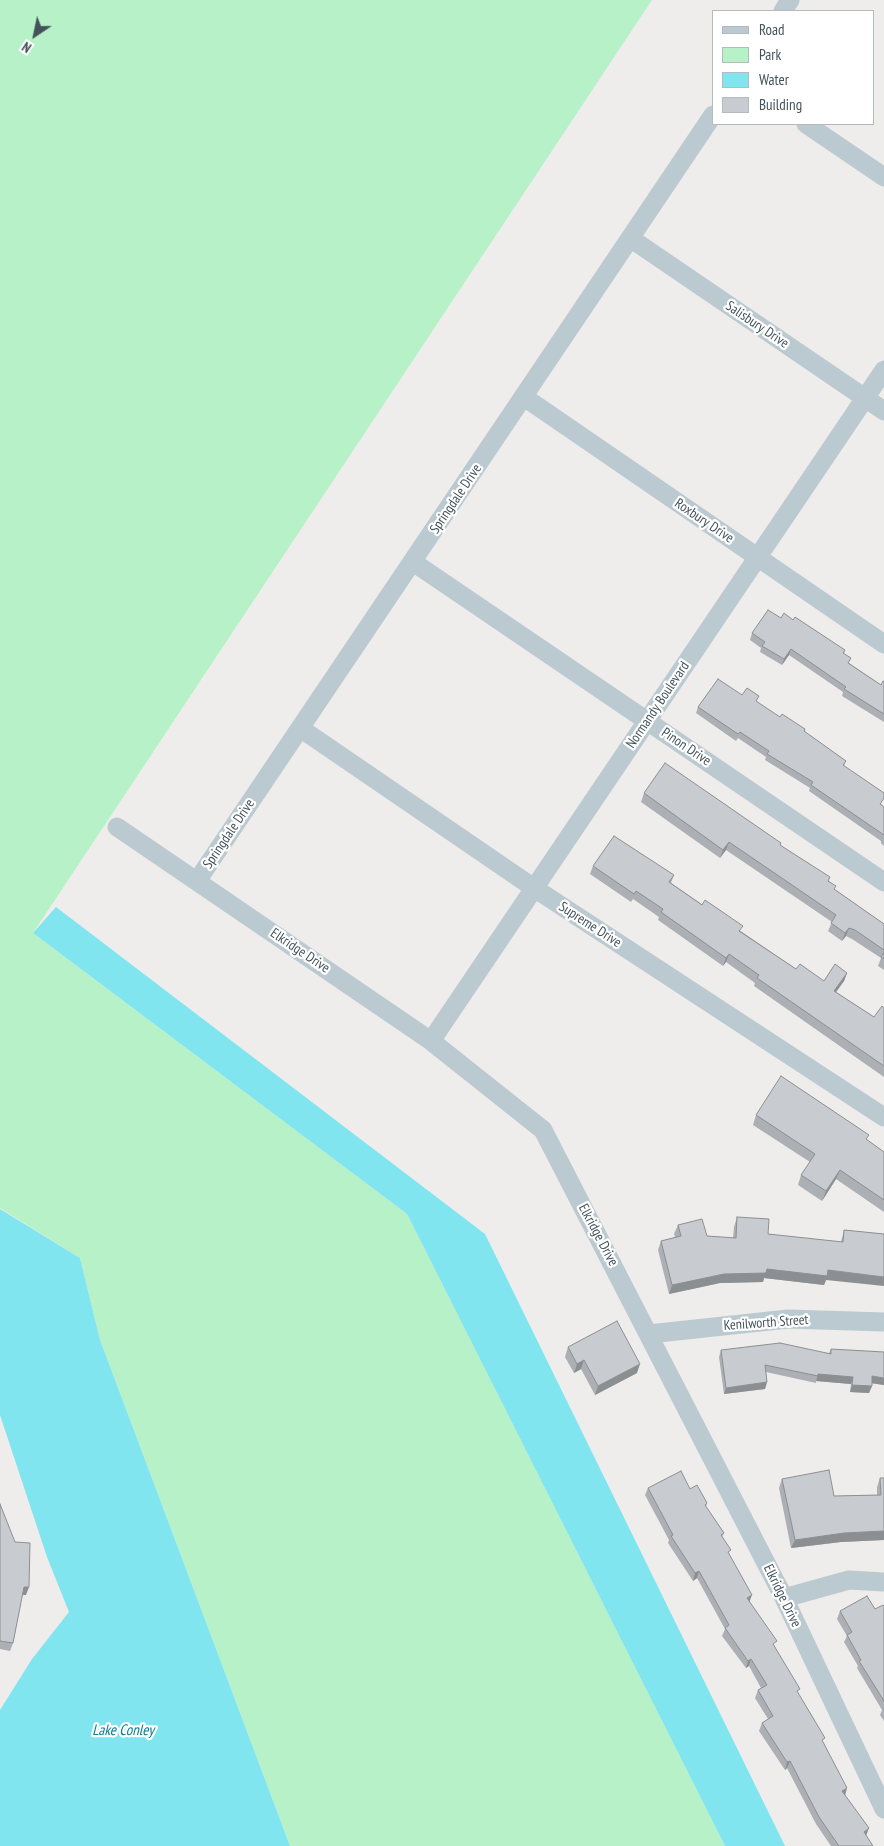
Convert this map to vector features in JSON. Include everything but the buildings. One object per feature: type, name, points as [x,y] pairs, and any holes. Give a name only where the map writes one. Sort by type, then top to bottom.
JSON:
[{"type":"street","name":"Springdale Drive","points":[[197,881],[712,116]]},
{"type":"street","points":[[807,125],[884,177]]},
{"type":"street","name":"Salisbury Drive","points":[[630,238],[884,411]]},
{"type":"street","name":"Normandy Boulevard","points":[[431,1041],[884,370]]},
{"type":"street","name":"Roxbury Drive","points":[[524,397],[884,644]]},
{"type":"street","name":"Pinon Drive","points":[[413,562],[884,882]]},
{"type":"street","name":"Supreme Drive","points":[[300,728],[534,888],[884,1117]]},
{"type":"street","name":"Elkridge Drive","points":[[117,827],[431,1041],[543,1130],[784,1598],[884,1809]]},
{"type":"street","name":"Kenilworth Street","points":[[649,1334],[788,1319],[884,1322]]},
{"type":"street","points":[[784,1598],[848,1580],[884,1582]]},
{"type":"green space","points":[[0,0],[652,0],[33,933],[407,1214],[725,1846],[290,1846],[100,1340],[80,1258],[0,1208]]},
{"type":"water","points":[[56,907],[485,1234],[785,1846],[725,1846],[407,1214],[33,933]]},
{"type":"water","name":"Lake Conley","points":[[0,1209],[80,1258],[100,1340],[290,1846],[0,1846],[0,1710],[32,1659],[69,1612],[47,1557],[0,1415]]}]
